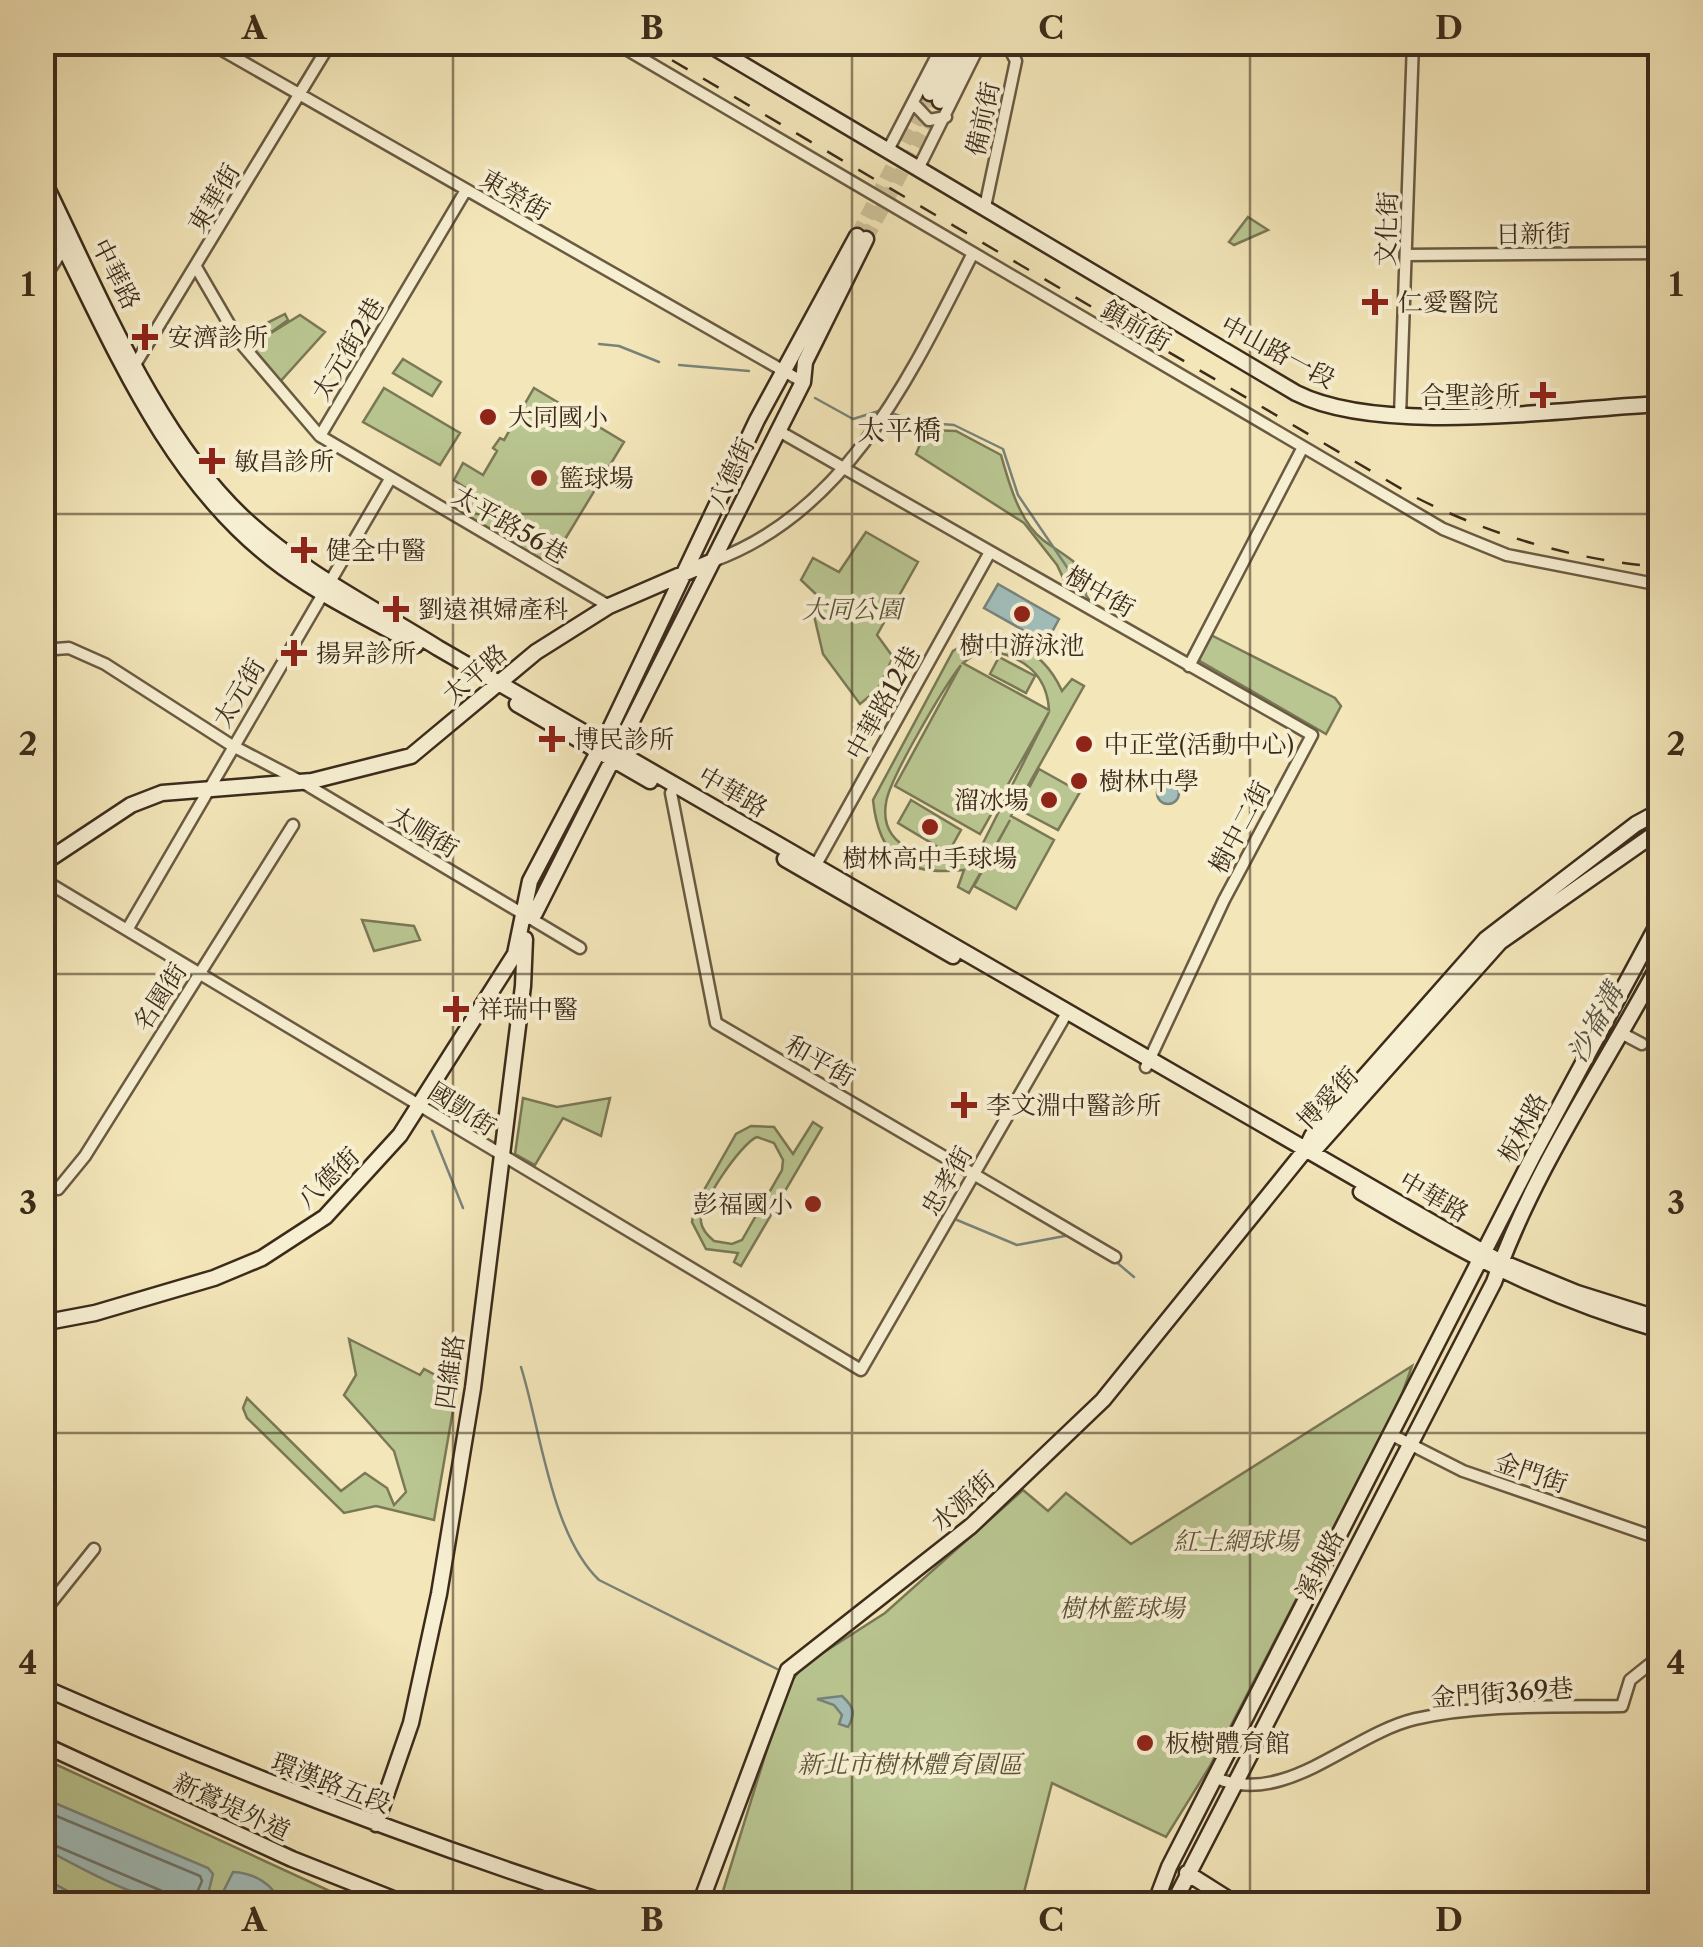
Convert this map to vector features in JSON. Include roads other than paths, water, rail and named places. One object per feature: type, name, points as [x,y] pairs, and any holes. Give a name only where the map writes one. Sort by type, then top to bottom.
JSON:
[{"type":"street","name":"東榮街","points":[[208,42],[802,382]]},
{"type":"street","name":"東華街","points":[[133,369],[331,42]]},
{"type":"street","name":"鎮前街","points":[[614,42],[1444,530],[1507,555],[1660,585]]},
{"type":"street","name":"中山路一段","points":[[704,42],[1296,393],[1338,409],[1400,416],[1660,404]]},
{"type":"street","points":[[888,150],[944,42]]},
{"type":"street","points":[[955,42],[935,98],[968,42]]},
{"type":"street","points":[[919,167],[981,42]]},
{"type":"street","name":"備前街","points":[[985,206],[1016,60],[1006,42]]},
{"type":"street","name":"文化街","points":[[1400,416],[1413,42]]},
{"type":"street","points":[[1648,42],[1660,70]]},
{"type":"street","points":[[914,104],[919,114],[929,120],[946,117]]},
{"type":"street","name":"中華路","points":[[42,178],[71,248],[178,460],[221,510],[273,560],[325,586],[814,870],[989,965],[1066,1015],[1499,1266]]},
{"type":"street","name":"太元街2巷","points":[[390,478],[320,436],[466,190]]},
{"type":"street","name":"中華路","points":[[42,204],[71,248]]},
{"type":"street","points":[[800,360],[862,238]]},
{"type":"street","points":[[42,281],[71,248]]},
{"type":"street","name":"太平路","points":[[42,864],[131,805],[162,793],[302,782],[411,756],[536,652],[609,606],[778,532],[842,467],[891,408],[974,253]]},
{"type":"street","name":"日新街","points":[[1406,256],[1660,253]]},
{"type":"street","points":[[196,267],[238,341],[320,436]]},
{"type":"street","name":"八德街","points":[[42,1322],[94,1313],[214,1278],[262,1258],[334,1209],[367,1175],[421,1105],[515,954],[530,881],[601,747],[680,575],[783,370],[800,360],[802,382],[535,913],[525,918]]},
{"type":"street","name":"樹中街","points":[[777,430],[1189,666]]},
{"type":"street","points":[[1189,666],[1304,447]]},
{"type":"street","name":"太元街","points":[[127,930],[231,745],[390,478]]},
{"type":"street","name":"太平路56巷","points":[[390,478],[609,606]]},
{"type":"street","name":"中華路12巷","points":[[814,870],[990,552]]},
{"type":"street","points":[[42,650],[69,648],[105,664],[231,745]]},
{"type":"street","name":"樹中二街","points":[[1148,1063],[1224,900],[1312,734],[1189,666]]},
{"type":"street","name":"太順街","points":[[231,745],[302,782],[580,948]]},
{"type":"street","name":"和平街","points":[[673,789],[716,1023],[1115,1256]]},
{"type":"street","name":"博愛街","points":[[1304,1152],[1312,1136],[1486,939],[1636,824],[1660,811]]},
{"type":"street","name":"名園街","points":[[58,1189],[86,1156],[294,824]]},
{"type":"street","name":"博愛街","points":[[1304,1152],[1316,1148],[1500,942],[1660,830]]},
{"type":"street","name":"國凱街","points":[[42,879],[861,1370]]},
{"type":"street","name":"四維路","points":[[376,1824],[412,1723],[433,1628],[472,1388],[502,1158],[524,980],[525,918]]},
{"type":"street","name":"板林路","points":[[1482,1257],[1660,920]]},
{"type":"street","name":"板林路","points":[[1499,1266],[1524,1206],[1660,963]]},
{"type":"street","name":"忠孝街","points":[[861,1370],[1066,1015]]},
{"type":"street","points":[[1622,1034],[1642,1044]]},
{"type":"street","name":"水源街","points":[[700,1904],[788,1670],[970,1526],[1103,1400],[1304,1152]]},
{"type":"street","name":"溪城路","points":[[1155,1904],[1169,1868],[1482,1257]]},
{"type":"street","points":[[1499,1266],[1660,1319]]},
{"type":"street","points":[[1499,1266],[1602,1313],[1660,1330]]},
{"type":"street","name":"溪城路","points":[[1173,1904],[1499,1266]]},
{"type":"street","name":"金門街","points":[[1392,1435],[1463,1470],[1660,1539]]},
{"type":"street","points":[[42,1614],[94,1549]]},
{"type":"street","name":"金門街369巷","points":[[1235,1786],[1267,1786],[1413,1720],[1484,1710],[1622,1706],[1630,1680],[1660,1656]]},
{"type":"street","name":"環漢路五段","points":[[42,1688],[211,1761],[376,1824],[610,1904]]},
{"type":"street","name":"新鶯堤外道","points":[[42,1744],[292,1859],[406,1904]]},
{"type":"street","points":[[1216,1778],[1235,1786]]},
{"type":"street","points":[[1185,1876],[1236,1904]]},
{"type":"water","name":"樹中游泳池","points":[[998,584],[1059,619],[1046,643],[984,608]]},
{"type":"water","points":[[1168,782],[1176,785],[1176,801],[1168,804],[1160,801],[1157,793],[1160,785]]},
{"type":"water","points":[[842,1696],[852,1710],[848,1727],[839,1724],[842,1715],[834,1705],[817,1699]]},
{"type":"water","points":[[43,1798],[208,1868],[213,1874],[209,1890],[198,1904],[157,1899],[117,1886],[43,1848]]},
{"type":"water","points":[[233,1872],[262,1881],[280,1904],[217,1904]]},
{"type":"water","points":[[44,1878],[91,1904],[43,1904]]},
{"type":"waterway","points":[[599,344],[619,346],[659,362]]},
{"type":"waterway","points":[[679,365],[749,371]]},
{"type":"waterway","points":[[815,398],[853,419],[882,410]]},
{"type":"waterway","points":[[889,412],[916,422],[954,425],[1003,449],[1018,495],[1092,604]]},
{"type":"waterway","name":"沙崙溝","points":[[1602,1052],[1660,945]]},
{"type":"waterway","points":[[432,1131],[463,1208]]},
{"type":"waterway","points":[[957,1220],[1017,1245],[1070,1235]]},
{"type":"waterway","points":[[1115,1261],[1134,1277]]},
{"type":"waterway","points":[[521,1367],[558,1509],[569,1536],[599,1580],[777,1669]]},
{"type":"tunnel","points":[[857,236],[930,93]]},
{"type":"tunnel","points":[[866,239],[940,101]]},
{"type":"railway","points":[[641,42],[1417,498],[1475,524],[1535,544],[1597,559],[1660,567]]},
{"type":"place","name":"仁愛醫院","points":[[1375,302]]},
{"type":"place","name":"安濟診所","points":[[145,337]]},
{"type":"place","name":"合聖診所","points":[[1543,395]]},
{"type":"place","name":"大同國小","points":[[488,417]]},
{"type":"place","name":"敏昌診所","points":[[212,461]]},
{"type":"place","name":"籃球場","points":[[539,478]]},
{"type":"place","name":"健全中醫","points":[[304,550]]},
{"type":"place","name":"劉遠祺婦產科","points":[[396,609]]},
{"type":"place","name":"樹中游泳池","points":[[1022,614]]},
{"type":"place","name":"揚昇診所","points":[[294,653]]},
{"type":"place","name":"博民診所","points":[[552,739]]},
{"type":"place","name":"中正堂(活動中心)","points":[[1084,744]]},
{"type":"place","name":"樹林中學","points":[[1079,781]]},
{"type":"place","name":"溜冰場","points":[[1049,800]]},
{"type":"place","name":"樹林高中手球場","points":[[930,827]]},
{"type":"place","name":"祥瑞中醫","points":[[456,1009]]},
{"type":"place","name":"李文淵中醫診所","points":[[964,1105]]},
{"type":"place","name":"彭福國小","points":[[813,1204]]},
{"type":"place","name":"板樹體育館","points":[[1145,1743]]},
{"type":"district","name":"太平橋","points":[[899,430]]},
{"type":"park label","name":"大同公園","points":[[852,609]]},
{"type":"park label","name":"紅土網球場","points":[[1236,1541]]},
{"type":"park label","name":"樹林籃球場","points":[[1122,1608]]},
{"type":"park label","name":"新北市樹林體育園區","points":[[910,1764]]}]
